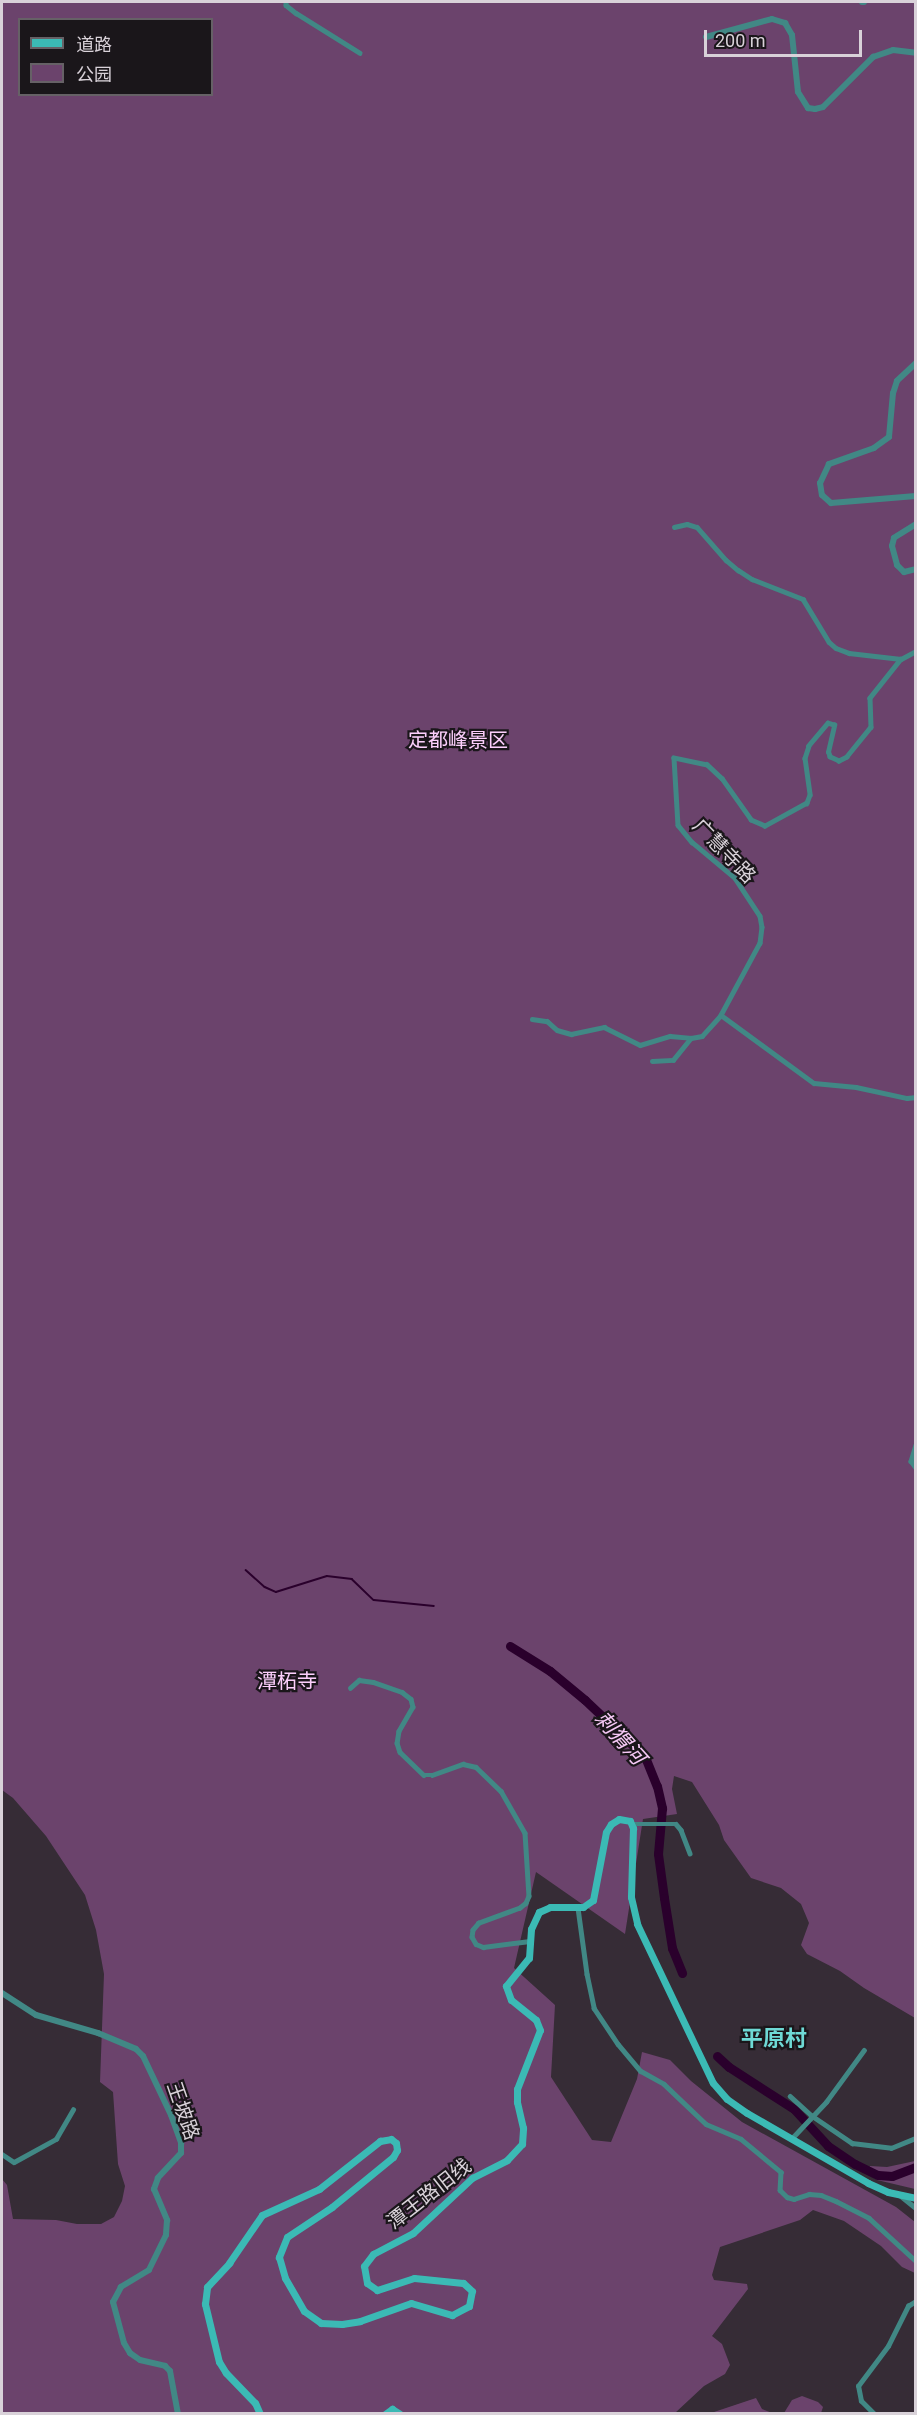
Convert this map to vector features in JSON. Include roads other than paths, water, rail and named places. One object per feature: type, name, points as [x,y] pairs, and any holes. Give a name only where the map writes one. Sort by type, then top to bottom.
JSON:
[{"type":"main road","points":[[579,1908],[590,1903],[594,1896],[608,1827],[619,1819],[630,1821],[634,1833],[631,1880],[635,1917],[706,2072],[719,2091],[735,2105],[868,2183],[915,2198]]},
{"type":"main road","name":"潭王路旧线","points":[[260,2414],[255,2403],[226,2373],[219,2362],[205,2304],[207,2287],[229,2263],[247,2233],[262,2215],[319,2189],[380,2141],[391,2139],[396,2144],[397,2150],[393,2157],[332,2207],[287,2237],[280,2252],[285,2278],[304,2311],[321,2323],[342,2324],[360,2321],[411,2303],[452,2315],[469,2306],[472,2295],[470,2288],[459,2282],[414,2278],[377,2289],[367,2283],[364,2270],[369,2258],[413,2233],[472,2178],[507,2160],[522,2144],[523,2128],[517,2102],[517,2089],[540,2030],[536,2020],[511,2000],[506,1986],[510,1978],[526,1963],[531,1952],[533,1922],[543,1909],[553,1906],[579,1908]]},
{"type":"main road","points":[[385,2414],[392,2409],[400,2414]]},
{"type":"street","points":[[286,2],[286,5],[296,13],[360,53]]},
{"type":"street","points":[[706,37],[772,19],[785,23],[792,35],[798,92],[808,108],[815,109],[823,107],[873,57],[893,50],[915,53]]},
{"type":"street","points":[[915,363],[897,381],[893,393],[889,437],[874,448],[829,464],[820,483],[822,495],[831,503],[915,496]]},
{"type":"street","points":[[674,527],[687,524],[697,527],[738,570],[752,579],[803,599],[829,642],[836,648],[901,659],[915,651]]},
{"type":"street","points":[[915,524],[894,538],[892,546],[897,565],[904,572],[915,569]]},
{"type":"street","name":"广慧寺路","points":[[721,1015],[760,943],[762,927],[759,916],[735,878],[692,842],[678,825],[674,758],[707,765],[722,778],[750,820],[765,826],[807,803],[810,795],[805,758],[809,746],[828,723],[834,725],[828,752],[830,757],[839,761],[847,757],[871,727],[870,698],[901,659]]},
{"type":"street","points":[[532,1019],[547,1021],[556,1030],[571,1034],[604,1027],[640,1045],[670,1036],[691,1038],[702,1036],[718,1022],[721,1015],[814,1083],[856,1087],[907,1098],[915,1097]]},
{"type":"street","points":[[652,1061],[673,1059],[691,1038]]},
{"type":"street","points":[[915,1445],[911,1461],[915,1468]]},
{"type":"street","points":[[350,1688],[359,1680],[374,1682],[402,1692],[411,1700],[413,1707],[399,1731],[397,1743],[400,1752],[424,1775],[432,1775],[463,1764],[476,1767],[501,1791],[525,1833],[529,1896],[526,1904],[520,1908],[479,1923],[473,1930],[472,1936],[476,1944],[483,1947],[530,1941]]},
{"type":"street","points":[[635,1824],[676,1824],[681,1830],[690,1853]]},
{"type":"street","points":[[579,1908],[587,1974],[594,2008],[618,2044],[641,2071],[664,2084],[706,2124],[741,2139],[781,2172],[778,2184],[787,2197],[794,2199],[808,2194],[821,2195],[844,2205],[869,2218],[915,2261]]},
{"type":"street","name":"王坡路","points":[[2,1993],[36,2015],[98,2033],[136,2049],[143,2056],[171,2115],[181,2143],[181,2153],[158,2178],[154,2189],[167,2220],[166,2235],[149,2270],[121,2287],[114,2297],[113,2306],[130,2353],[140,2360],[165,2366],[170,2371],[178,2414]]},
{"type":"street","points":[[792,2138],[811,2115],[826,2102],[864,2050]]},
{"type":"street","points":[[790,2096],[811,2115],[852,2143],[891,2148],[915,2138]]},
{"type":"street","points":[[2,2154],[14,2162],[56,2139],[73,2110]]},
{"type":"street","points":[[899,2194],[915,2208]]},
{"type":"street","points":[[874,2414],[861,2401],[858,2386],[888,2346],[908,2306],[915,2301]]},
{"type":"waterway","points":[[246,1570],[265,1587],[276,1592],[327,1576],[352,1579],[374,1600],[434,1606]]},
{"type":"waterway","name":"刺猬河","points":[[510,1646],[550,1671],[585,1700],[645,1757],[657,1786],[662,1808],[658,1854],[672,1948],[682,1973]]},
{"type":"waterway","name":"刺猬河","points":[[717,2056],[729,2067],[794,2109],[828,2146],[855,2164],[878,2175],[892,2176],[916,2167]]},
{"type":"district","name":"平原村","points":[[774,2039]]},
{"type":"park label","name":"定都峰景区","points":[[458,740]]},
{"type":"park label","name":"潭柘寺","points":[[287,1681]]}]
